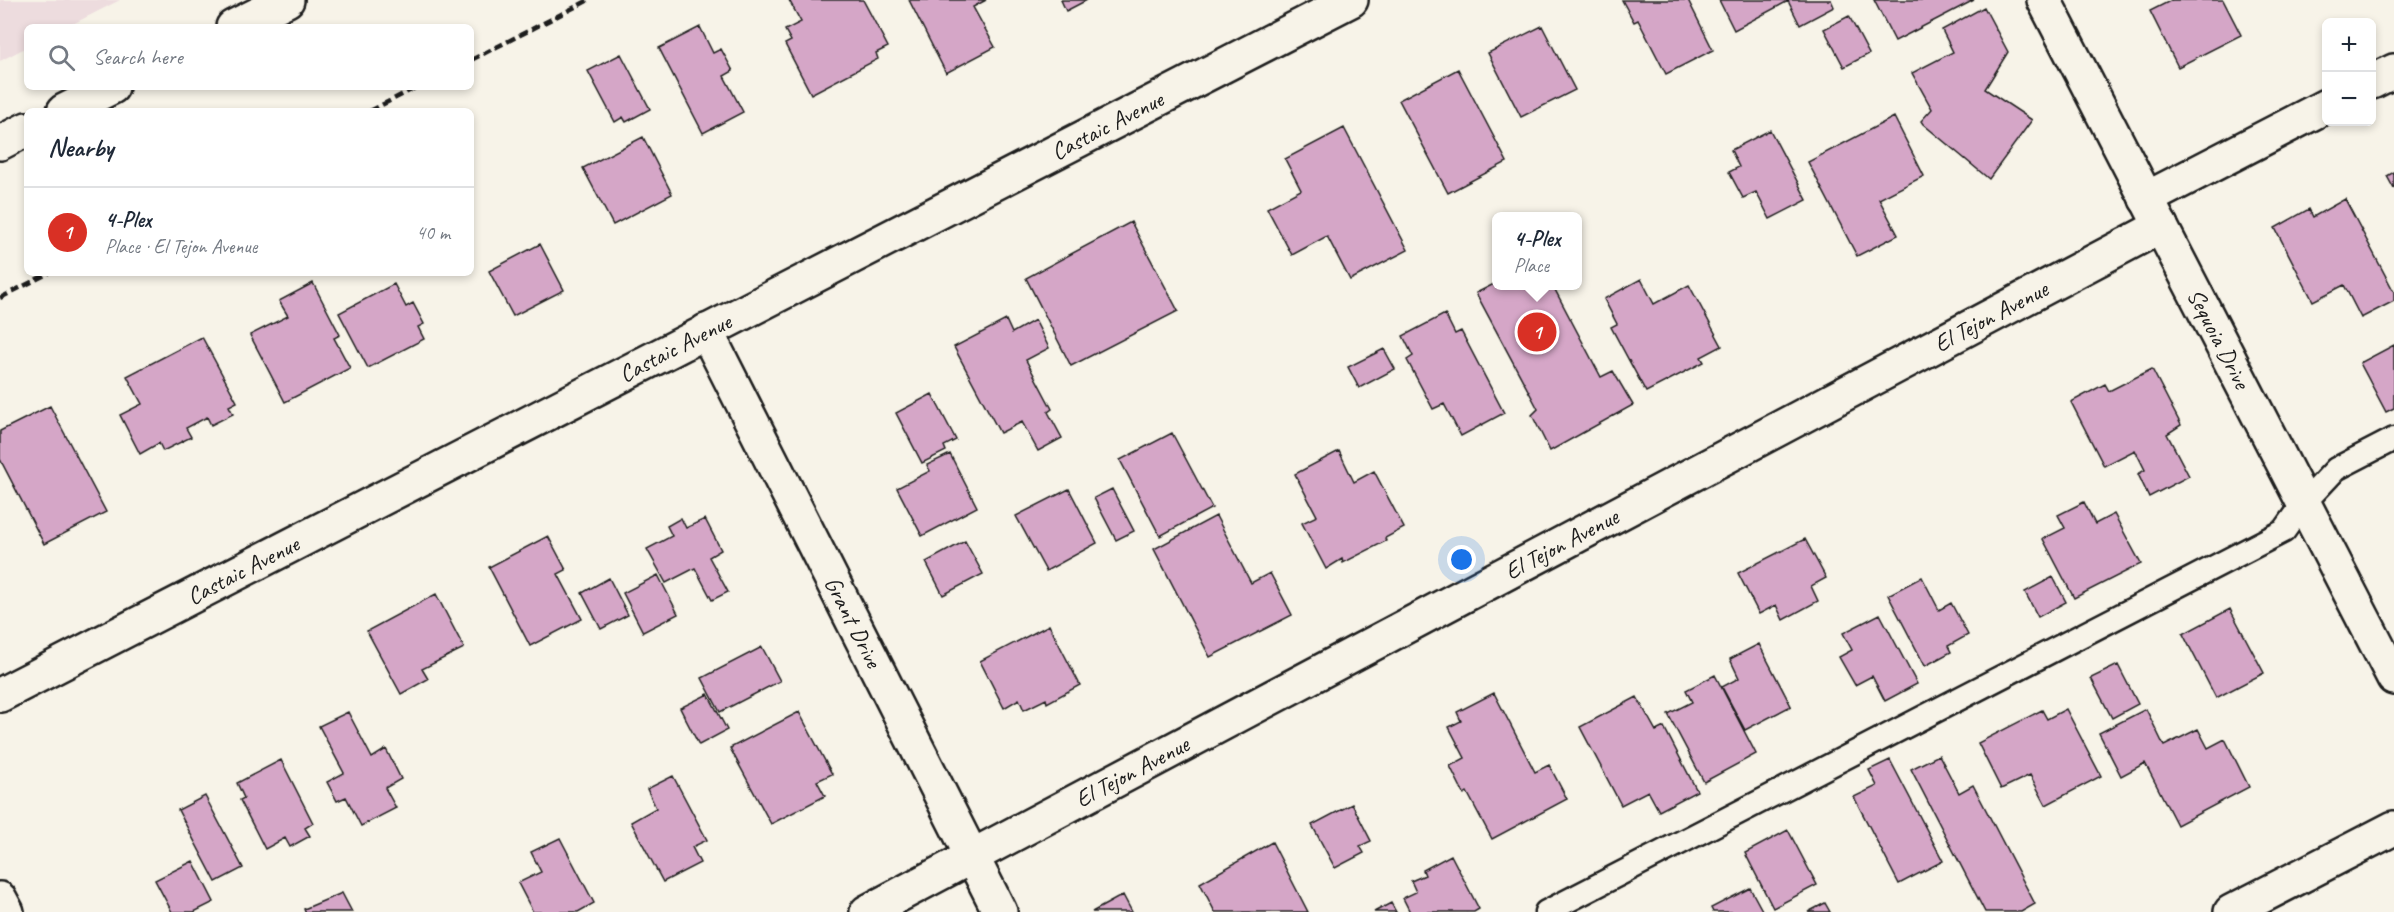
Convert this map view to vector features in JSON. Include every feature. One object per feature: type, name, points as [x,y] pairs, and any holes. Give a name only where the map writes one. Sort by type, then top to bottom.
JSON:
[{"type":"street","points":[[239,24],[287,0]]},
{"type":"street","name":"Castaic Avenue","points":[[0,695],[1351,0]]},
{"type":"street","name":"Sequoia Drive","points":[[2044,0],[2394,678]]},
{"type":"street","points":[[2376,80],[2394,71]]},
{"type":"street","points":[[70,108],[106,90]]},
{"type":"street","name":"El Tejon Avenue","points":[[867,912],[2153,213],[2322,108]]},
{"type":"street","points":[[0,143],[24,131]]},
{"type":"street","name":"Grant Drive","points":[[706,331],[1000,912]]},
{"type":"street","points":[[2231,912],[2394,828]]},
{"type":"street","points":[[0,899],[7,912]]},
{"type":"lane","points":[[1546,912],[2284,531],[2304,503],[2336,470],[2394,439]]},
{"type":"shaded area","points":[[0,0],[120,0],[73,24],[24,24],[24,49],[0,61]]},
{"type":"building","points":[[789,0],[863,0],[888,47],[876,53],[878,59],[811,94],[785,44],[791,41],[785,30],[801,22]]},
{"type":"building","points":[[909,0],[986,0],[973,7],[995,47],[946,73]]},
{"type":"building","points":[[1061,0],[1087,0],[1066,11]]},
{"type":"building","points":[[1622,0],[1688,0],[1713,50],[1666,74],[1638,20],[1634,22]]},
{"type":"building","points":[[1719,0],[1831,0],[1834,7],[1800,25],[1788,1],[1734,30]]},
{"type":"building","points":[[1874,0],[1974,0],[1895,41]]},
{"type":"building","points":[[2172,0],[2223,0],[2241,35],[2178,67],[2150,11]]},
{"type":"building","points":[[1984,7],[2008,52],[1985,89],[2032,120],[1989,179],[1923,124],[1921,121],[1932,109],[1912,73],[1953,52],[1942,30]]},
{"type":"building","points":[[1849,16],[1869,54],[1844,67],[1824,29]]},
{"type":"building","points":[[1542,26],[1575,90],[1521,117],[1488,53]]},
{"type":"building","points":[[700,27],[713,53],[721,49],[733,71],[724,76],[743,112],[703,133],[659,48]]},
{"type":"building","points":[[621,54],[650,109],[626,122],[623,117],[615,122],[588,71]]},
{"type":"building","points":[[1458,69],[1507,162],[1448,193],[1399,100]]},
{"type":"building","points":[[1894,117],[1924,176],[1879,199],[1898,235],[1857,256],[1808,162]]},
{"type":"building","points":[[1344,128],[1408,250],[1350,280],[1327,236],[1292,255],[1267,208],[1301,190],[1285,159]]},
{"type":"building","points":[[1770,130],[1807,200],[1770,219],[1756,192],[1743,198],[1729,172],[1739,167],[1731,150]]},
{"type":"building","points":[[643,137],[672,194],[613,225],[583,168]]},
{"type":"building","points":[[2394,172],[2394,189],[2387,176]]},
{"type":"building","points":[[2345,199],[2394,292],[2394,301],[2361,318],[2344,285],[2313,301],[2275,228],[2309,209],[2313,217]]},
{"type":"building","points":[[1131,222],[1178,311],[1071,366],[1026,278]]},
{"type":"building","points":[[540,244],[564,290],[513,316],[489,271]]},
{"type":"building","points":[[1641,279],[1654,304],[1689,285],[1722,346],[1701,357],[1704,362],[1646,392],[1611,327],[1617,324],[1604,299]]},
{"type":"building","points":[[313,283],[340,335],[334,338],[350,368],[285,402],[250,335],[288,316],[279,301]]},
{"type":"building","points":[[394,284],[406,307],[413,303],[424,324],[418,327],[424,339],[368,368],[339,313]]},
{"type":"building","points":[[1492,285],[1492,290],[1555,290],[1601,377],[1613,371],[1633,405],[1550,451],[1532,415],[1538,409],[1476,293]]},
{"type":"building","points":[[1445,314],[1455,334],[1461,331],[1504,413],[1461,436],[1444,404],[1433,409],[1407,360],[1413,356],[1403,336]]},
{"type":"building","points":[[1006,320],[1012,333],[1035,320],[1049,348],[1026,360],[1052,409],[1048,412],[1062,438],[1038,451],[1022,422],[1000,433],[954,347]]},
{"type":"building","points":[[202,337],[237,402],[229,406],[233,414],[211,425],[207,417],[186,428],[191,437],[163,451],[159,443],[140,454],[120,415],[142,404],[127,376]]},
{"type":"building","points":[[2394,345],[2394,408],[2386,412],[2360,363]]},
{"type":"building","points":[[1384,349],[1395,369],[1359,388],[1348,367]]},
{"type":"building","points":[[2152,369],[2181,425],[2167,434],[2189,476],[2149,497],[2138,474],[2145,470],[2135,450],[2104,466],[2071,402],[2105,384],[2109,391]]},
{"type":"building","points":[[932,394],[956,440],[944,446],[946,451],[922,463],[896,413]]},
{"type":"building","points":[[50,406],[106,512],[44,544],[0,459],[0,431]]},
{"type":"building","points":[[1172,433],[1212,508],[1160,536],[1120,460]]},
{"type":"building","points":[[1339,451],[1354,482],[1374,471],[1404,528],[1385,538],[1386,541],[1343,563],[1342,559],[1326,569],[1302,523],[1317,516],[1295,474]]},
{"type":"building","points":[[950,454],[977,507],[922,536],[897,488],[930,471],[927,465]]},
{"type":"building","points":[[1069,489],[1097,543],[1046,571],[1016,516]]},
{"type":"building","points":[[1112,489],[1134,531],[1116,540],[1094,498]]},
{"type":"building","points":[[2084,502],[2095,524],[2114,514],[2141,564],[2074,598],[2043,539],[2065,528],[2058,515]]},
{"type":"building","points":[[1216,516],[1251,583],[1270,573],[1292,615],[1210,657],[1154,549]]},
{"type":"building","points":[[681,518],[686,528],[705,519],[721,550],[709,557],[728,592],[712,600],[695,568],[666,583],[647,549],[672,536],[667,526]]},
{"type":"building","points":[[548,536],[566,570],[558,574],[582,619],[530,646],[489,567]]},
{"type":"building","points":[[1805,539],[1826,578],[1811,586],[1818,601],[1783,620],[1776,605],[1759,614],[1738,573]]},
{"type":"building","points":[[965,541],[983,574],[943,595],[926,562]]},
{"type":"building","points":[[658,575],[678,614],[643,632],[623,593]]},
{"type":"building","points":[[1922,577],[1939,610],[1951,603],[1968,635],[1948,646],[1951,652],[1925,666],[1888,595]]},
{"type":"building","points":[[2053,577],[2066,602],[2038,617],[2025,592]]},
{"type":"building","points":[[609,578],[628,615],[601,629],[582,593]]},
{"type":"building","points":[[436,594],[464,648],[422,669],[428,679],[401,694],[367,631]]},
{"type":"building","points":[[2230,609],[2264,673],[2216,698],[2183,634]]},
{"type":"building","points":[[1880,614],[1917,684],[1885,701],[1872,676],[1855,685],[1839,657],[1852,650],[1843,633]]},
{"type":"building","points":[[1049,625],[1080,685],[1047,703],[1046,699],[1024,710],[1019,699],[1004,708],[980,661]]},
{"type":"building","points":[[1759,644],[1791,706],[1745,730],[1722,687],[1739,678],[1730,659]]},
{"type":"building","points":[[762,647],[780,681],[720,712],[702,678]]},
{"type":"building","points":[[2118,665],[2138,704],[2112,718],[2091,678]]},
{"type":"building","points":[[1715,675],[1756,754],[1704,782],[1668,714],[1692,702],[1686,690]]},
{"type":"building","points":[[1494,693],[1535,772],[1549,765],[1567,799],[1492,839],[1467,792],[1464,794],[1450,766],[1465,758],[1449,727],[1461,721],[1457,712]]},
{"type":"building","points":[[708,694],[727,730],[699,745],[680,708]]},
{"type":"building","points":[[1637,697],[1656,731],[1664,727],[1697,791],[1659,811],[1648,791],[1621,805],[1580,727]]},
{"type":"building","points":[[2066,709],[2101,776],[2046,805],[2030,775],[2001,789],[1978,743],[2042,710],[2047,719]]},
{"type":"building","points":[[2146,709],[2164,746],[2198,729],[2208,748],[2225,739],[2249,787],[2177,825],[2145,763],[2121,776],[2099,733]]},
{"type":"building","points":[[348,712],[372,758],[386,749],[401,779],[385,788],[396,808],[361,826],[346,797],[337,801],[327,782],[344,773],[319,726]]},
{"type":"building","points":[[799,712],[832,774],[817,781],[825,796],[771,824],[730,748]]},
{"type":"building","points":[[1939,755],[1959,793],[1973,785],[2035,904],[2021,912],[1985,912],[1911,769]]},
{"type":"building","points":[[281,760],[313,823],[305,828],[310,836],[290,847],[285,838],[265,849],[240,800],[244,798],[237,783]]},
{"type":"building","points":[[1890,760],[1943,861],[1899,884],[1854,797],[1877,786],[1869,770]]},
{"type":"building","points":[[673,776],[707,840],[692,847],[700,863],[663,882],[631,822],[656,808],[647,789]]},
{"type":"building","points":[[205,796],[243,868],[216,882],[178,810]]},
{"type":"building","points":[[1352,804],[1371,841],[1360,846],[1364,853],[1335,868],[1312,825]]},
{"type":"building","points":[[1788,830],[1817,885],[1773,908],[1745,853]]},
{"type":"building","points":[[560,838],[594,903],[578,912],[533,912],[518,883],[541,872],[531,852]]},
{"type":"building","points":[[1272,842],[1308,912],[1215,912],[1200,883]]},
{"type":"building","points":[[1451,855],[1479,909],[1474,912],[1410,912],[1403,898],[1416,892],[1411,881],[1425,875],[1423,870]]},
{"type":"building","points":[[193,861],[214,902],[194,912],[172,912],[155,880]]},
{"type":"building","points":[[1750,888],[1763,912],[1713,912],[1711,908]]},
{"type":"building","points":[[342,893],[352,912],[305,912],[304,909]]},
{"type":"building","points":[[1123,895],[1132,912],[1092,912]]},
{"type":"building","points":[[1391,903],[1396,912],[1374,912]]},
{"type":"building","points":[[1825,903],[1830,912],[1808,912]]},
{"type":"railway","points":[[474,58],[589,0]]},
{"type":"railway","points":[[376,108],[411,90]]},
{"type":"railway","points":[[0,298],[43,276]]},
{"type":"place","name":"4-Plex","points":[[1537,332]]}]
